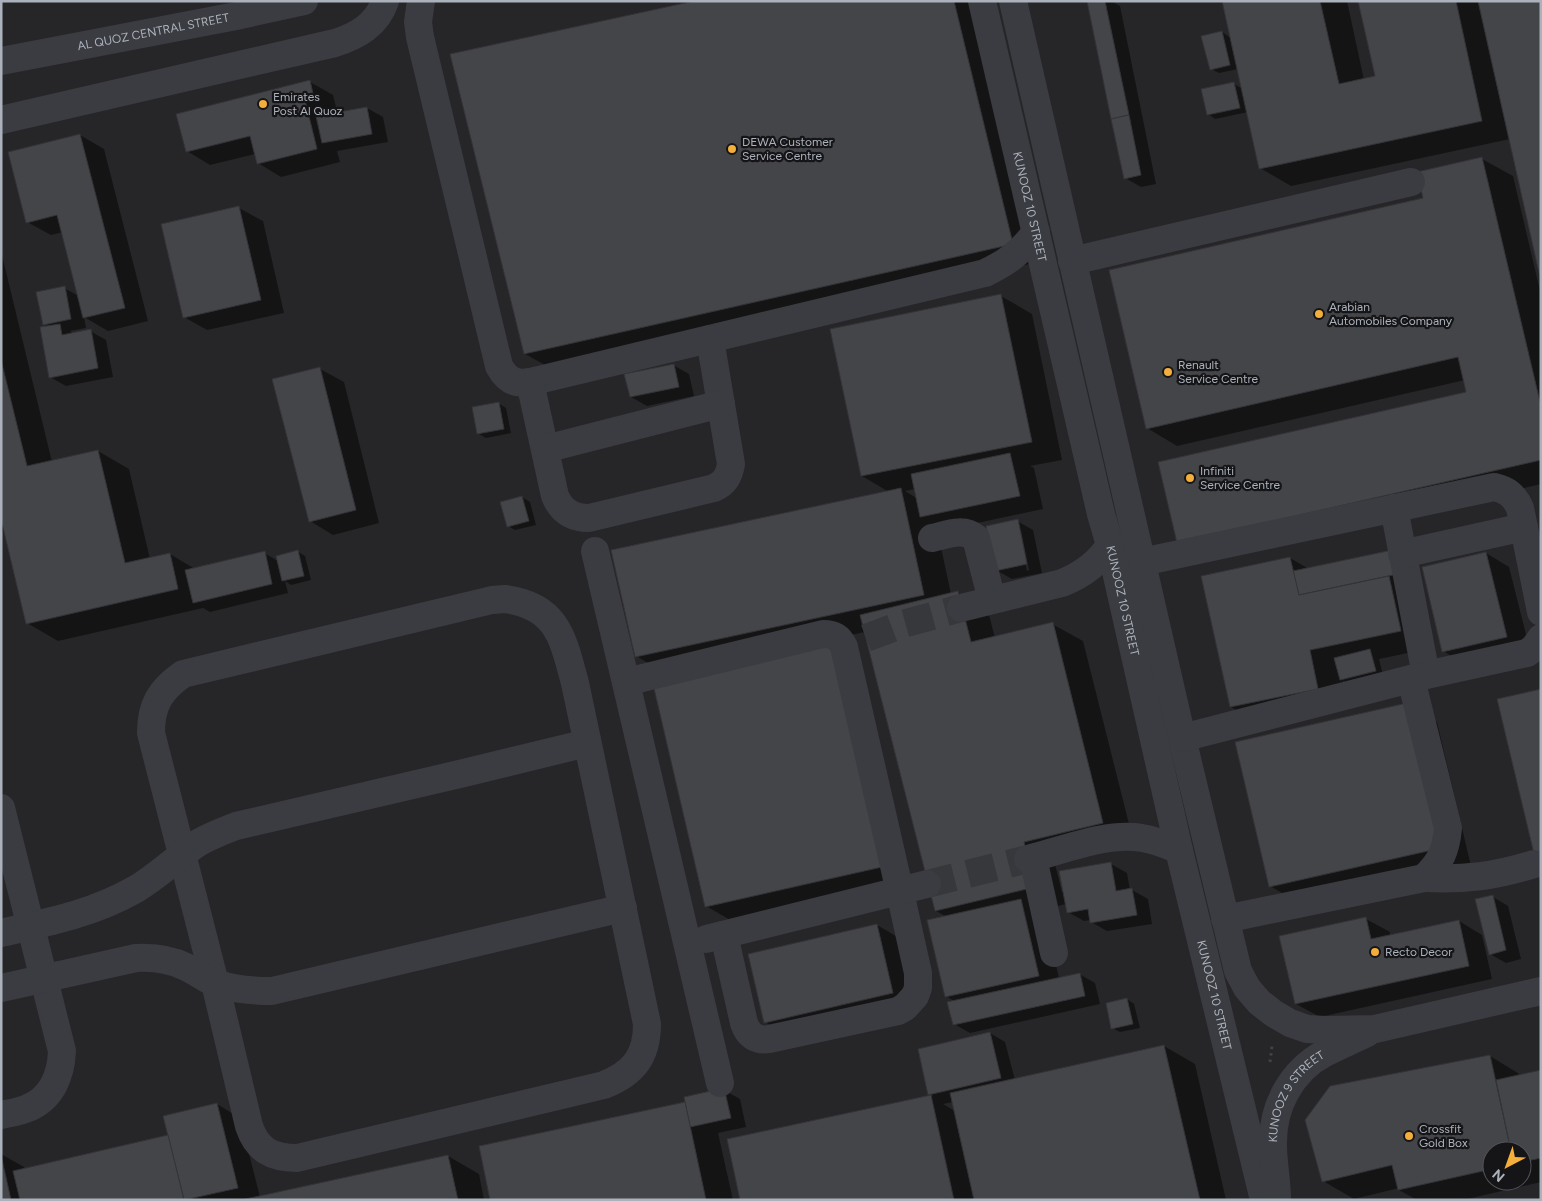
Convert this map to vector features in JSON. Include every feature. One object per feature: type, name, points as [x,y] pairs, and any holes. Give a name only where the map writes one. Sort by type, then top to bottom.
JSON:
[{"type":"street","name":"AL QUOZ CENTRAL STREET","points":[[1,60],[236,16],[304,1]]},
{"type":"street","points":[[1,120],[335,43],[350,38],[364,30],[375,19],[385,1]]},
{"type":"street","points":[[421,1],[418,22],[420,37],[499,366],[508,379],[515,382],[522,384],[985,273],[1014,257],[1036,232]]},
{"type":"street","name":"KUNOOZ 10 STREET","points":[[982,1],[1180,850],[1264,1200]]},
{"type":"street","points":[[1013,1],[1225,919],[1424,878],[1474,878],[1505,873],[1534,864]]},
{"type":"street","points":[[1072,261],[1412,182]]},
{"type":"street","points":[[530,382],[555,496],[559,504],[572,516],[589,518],[714,488],[726,480],[731,464],[710,339]]},
{"type":"street","points":[[545,449],[721,404]]},
{"type":"street","points":[[1142,562],[1494,487],[1510,493],[1528,513],[1541,612]]},
{"type":"street","points":[[1394,508],[1418,677],[1448,828],[1447,842],[1442,856],[1424,878]]},
{"type":"street","points":[[1402,554],[1528,513]]},
{"type":"street","points":[[932,538],[964,531],[971,533],[976,538],[992,600]]},
{"type":"street","points":[[961,608],[1062,584],[1091,568],[1103,556],[1110,545]]},
{"type":"street","points":[[595,551],[720,1083]]},
{"type":"street","points":[[505,599],[531,605],[552,621],[559,632],[573,675],[587,743],[648,1024],[643,1051],[637,1062],[617,1080],[604,1086],[298,1158],[276,1156],[267,1151],[252,1136],[215,983],[150,733],[155,705],[167,688],[183,674],[492,600],[505,599]]},
{"type":"street","points":[[626,682],[823,634],[830,634],[836,636],[841,641],[855,643],[918,981],[915,996],[905,1007],[898,1011],[762,1040],[750,1034],[746,1029],[724,934]]},
{"type":"street","points":[[1182,738],[1418,677],[1527,653],[1534,648],[1541,638]]},
{"type":"street","points":[[1,933],[85,913],[111,902],[136,889],[160,873],[198,843],[216,833],[236,826],[587,743]]},
{"type":"street","points":[[1,1115],[27,1109],[40,1102],[50,1092],[58,1079],[62,1051],[2,813]]},
{"type":"street","points":[[1054,953],[1030,859],[1108,838],[1141,838],[1161,842],[1180,850]]},
{"type":"street","points":[[688,943],[928,884]]},
{"type":"street","points":[[1,988],[146,957],[172,961],[215,983],[234,989],[272,991],[622,908]]},
{"type":"street","name":"KUNOOZ 9 STREET","points":[[1225,919],[1238,971],[1247,988],[1273,1014],[1307,1029],[1375,1029],[1541,991]]},
{"type":"street","name":"KUNOOZ 9 STREET","points":[[1277,1200],[1273,1128],[1277,1109],[1285,1092],[1295,1077],[1324,1053],[1375,1029]]},
{"type":"shaded area","points":[[1,1],[1541,1],[1541,1200],[1,1200]]},
{"type":"building","name":"DEWA Customer Service Centre","points":[[694,1],[954,1],[1013,244],[524,354],[450,54]]},
{"type":"building","points":[[1087,1],[1105,1],[1129,115],[1111,119]]},
{"type":"building","points":[[1222,1],[1320,1],[1339,84],[1375,76],[1358,1],[1456,1],[1482,121],[1259,169]]},
{"type":"building","points":[[1478,1],[1541,1],[1541,282]]},
{"type":"building","points":[[1222,31],[1230,65],[1210,70],[1201,36]]},
{"type":"building","points":[[310,80],[313,94],[304,96],[317,149],[257,164],[250,136],[186,152],[176,114]]},
{"type":"building","points":[[1234,82],[1240,108],[1207,115],[1201,89]]},
{"type":"building","points":[[367,107],[372,134],[322,143],[316,116]]},
{"type":"building","points":[[1129,115],[1141,175],[1124,179],[1111,119]]},
{"type":"building","points":[[80,134],[125,308],[83,318],[57,215],[26,223],[8,152]]},
{"type":"building","name":"Arabian Automobiles Company","points":[[1482,157],[1541,406],[1541,460],[1177,543],[1158,462],[1466,392],[1458,357],[1146,429],[1109,270],[1423,198],[1417,172]]},
{"type":"building","points":[[239,206],[261,300],[183,318],[161,224]]},
{"type":"building","points":[[65,286],[71,319],[43,325],[36,292]]},
{"type":"building","points":[[1001,294],[1032,442],[861,476],[830,329]]},
{"type":"building","points":[[60,324],[62,335],[91,329],[98,368],[49,378],[40,327]]},
{"type":"building","points":[[1,360],[27,466],[98,450],[125,563],[170,553],[178,589],[26,624],[1,519]]},
{"type":"building","points":[[674,364],[679,387],[630,397],[624,374]]},
{"type":"building","points":[[320,367],[356,510],[309,522],[272,379]]},
{"type":"building","points":[[499,402],[504,429],[477,434],[472,407]]},
{"type":"building","points":[[1010,453],[1020,496],[920,517],[911,474]]},
{"type":"building","points":[[901,488],[924,595],[635,657],[611,550]]},
{"type":"building","points":[[522,496],[529,521],[507,527],[500,502]]},
{"type":"building","points":[[1018,519],[1027,564],[995,571],[986,526]]},
{"type":"building","points":[[1397,549],[1402,573],[1299,595],[1293,571]]},
{"type":"building","points":[[298,550],[304,576],[282,581],[276,556]]},
{"type":"building","points":[[265,551],[272,584],[193,603],[185,570]]},
{"type":"building","points":[[1486,552],[1507,637],[1442,652],[1422,567]]},
{"type":"building","points":[[1290,557],[1299,595],[1389,576],[1401,631],[1310,650],[1318,689],[1230,707],[1201,576]]},
{"type":"building","points":[[958,591],[971,642],[1053,622],[1103,823],[1024,842],[1035,887],[935,911],[860,615]]},
{"type":"building","points":[[830,643],[882,867],[705,907],[653,684]]},
{"type":"building","points":[[1370,649],[1376,671],[1340,680],[1334,658]]},
{"type":"building","points":[[1541,689],[1541,883],[1497,699]]},
{"type":"building","points":[[1407,703],[1441,848],[1269,887],[1235,742]]},
{"type":"building","points":[[1111,862],[1116,891],[1132,888],[1137,915],[1090,923],[1088,909],[1067,913],[1059,871]]},
{"type":"building","points":[[1493,895],[1506,950],[1489,955],[1475,899]]},
{"type":"building","points":[[1021,899],[1039,976],[945,997],[927,920]]},
{"type":"building","name":"Recto Decor","points":[[1366,917],[1371,939],[1459,920],[1469,966],[1295,1004],[1279,936]]},
{"type":"building","points":[[877,924],[893,993],[764,1023],[748,954]]},
{"type":"building","points":[[1080,973],[1085,996],[953,1025],[947,1002]]},
{"type":"building","points":[[1127,998],[1133,1024],[1111,1029],[1106,1003]]},
{"type":"building","points":[[990,1032],[1001,1078],[928,1095],[918,1049]]},
{"type":"building","points":[[1164,1045],[1200,1200],[974,1200],[950,1093]]},
{"type":"building","name":"Crossfit Gold Box","points":[[1490,1055],[1509,1141],[1482,1141],[1482,1171],[1398,1190],[1392,1165],[1322,1182],[1305,1120],[1330,1086]]},
{"type":"building","points":[[1541,1070],[1541,1158],[1532,1160],[1532,1141],[1509,1141],[1496,1080]]},
{"type":"building","points":[[724,1088],[731,1118],[690,1127],[684,1097]]},
{"type":"building","points":[[931,1095],[954,1200],[740,1200],[727,1139]]},
{"type":"building","points":[[685,1102],[706,1200],[490,1200],[479,1146]]},
{"type":"building","points":[[217,1103],[238,1188],[184,1200],[163,1116]]},
{"type":"building","points":[[168,1135],[184,1200],[20,1200],[13,1171]]},
{"type":"building","points":[[1,1155],[11,1200],[1,1200]]},
{"type":"building","points":[[448,1155],[458,1200],[241,1200]]},
{"type":"tunnel","points":[[866,638],[903,624],[961,608]]},
{"type":"tunnel","points":[[927,884],[1028,859]]},
{"type":"place","name":"Emirates Post Al Quoz","points":[[263,104]]},
{"type":"place","name":"DEWA Customer Service Centre","points":[[732,149]]},
{"type":"place","name":"Arabian Automobiles Company","points":[[1319,314]]},
{"type":"place","name":"Renault Service Centre","points":[[1168,372]]},
{"type":"place","name":"Infiniti Service Centre","points":[[1190,478]]},
{"type":"place","name":"Recto Decor","points":[[1375,952]]},
{"type":"place","name":"Crossfit Gold Box","points":[[1409,1136]]}]
